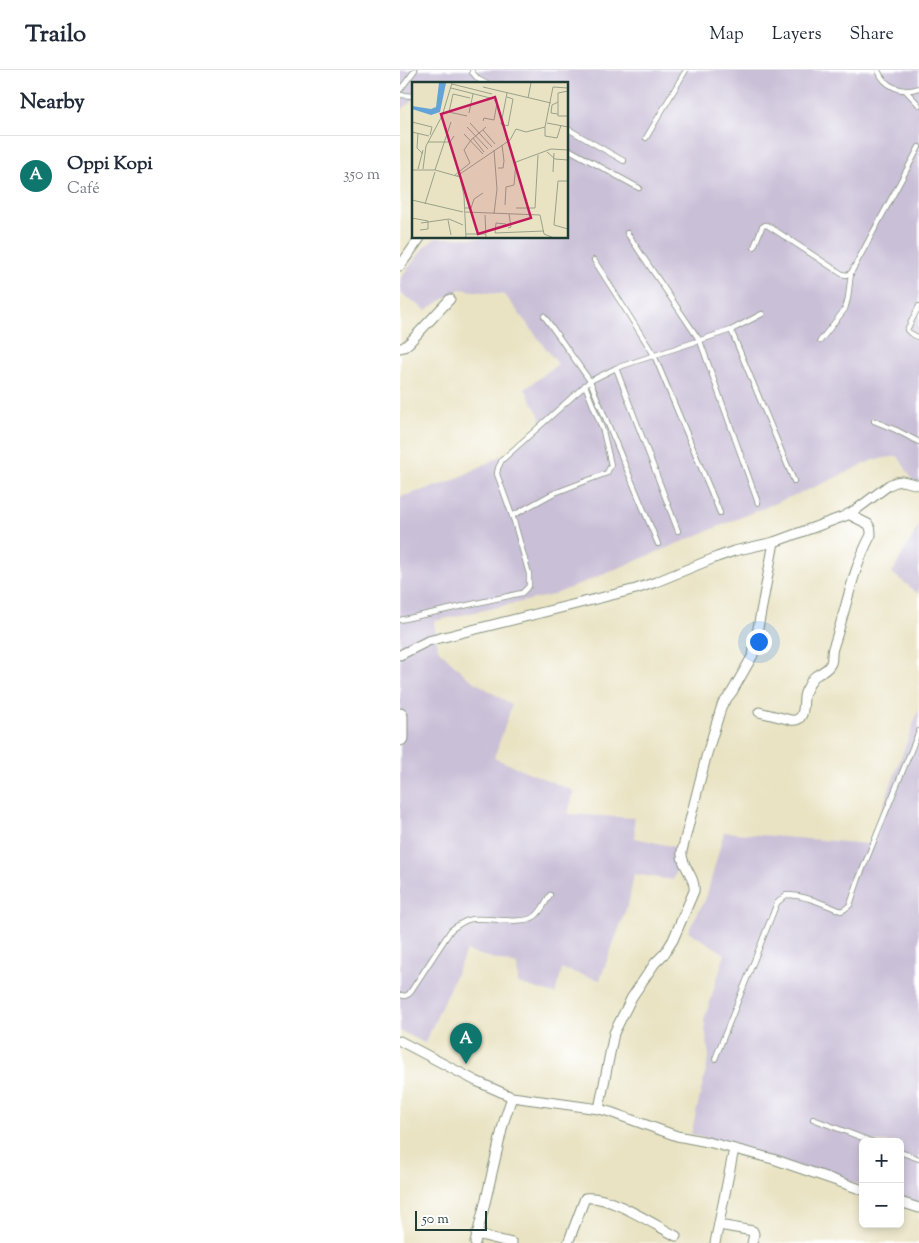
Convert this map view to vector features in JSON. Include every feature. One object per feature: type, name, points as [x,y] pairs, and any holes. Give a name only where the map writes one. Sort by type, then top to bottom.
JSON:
[{"type":"highway","points":[[400,716],[400,738]]},
{"type":"street","points":[[400,266],[419,239]]},
{"type":"street","points":[[400,348],[404,347],[450,299]]},
{"type":"street","points":[[400,655],[428,641],[656,582],[734,551],[774,542],[848,514],[889,485],[902,481],[919,485]]},
{"type":"street","points":[[760,712],[791,720],[800,718],[804,708],[805,693],[809,684],[813,677],[827,669],[832,660],[832,650],[859,560],[871,535],[871,527],[868,524],[848,514]]},
{"type":"street","points":[[599,1110],[614,1033],[632,997],[655,963],[674,940],[694,891],[694,883],[681,857],[682,852],[706,757],[722,705],[732,692],[753,655],[774,542]]},
{"type":"street","points":[[400,1041],[476,1081],[512,1097],[599,1110],[677,1136],[773,1159],[859,1189]]},
{"type":"street","points":[[512,1097],[504,1121],[475,1238],[512,1243]]},
{"type":"street","points":[[715,1243],[734,1149]]},
{"type":"street","points":[[568,1243],[584,1198],[592,1197],[619,1205],[676,1236]]},
{"type":"street","points":[[904,1203],[919,1208]]},
{"type":"street","points":[[718,1225],[753,1232],[752,1243]]},
{"type":"lane","points":[[400,90],[415,70]]},
{"type":"lane","points":[[472,70],[478,79],[483,82]]},
{"type":"lane","points":[[646,138],[686,70]]},
{"type":"lane","points":[[878,70],[886,83],[895,88],[906,91],[919,88]]},
{"type":"lane","points":[[906,91],[919,105]]},
{"type":"lane","points":[[569,130],[624,160]]},
{"type":"lane","points":[[820,341],[845,308],[851,273],[919,147]]},
{"type":"lane","points":[[569,150],[639,188]]},
{"type":"lane","points":[[754,247],[762,227],[767,225],[842,274],[851,273]]},
{"type":"lane","points":[[627,234],[700,341],[758,504]]},
{"type":"lane","points":[[594,260],[654,355],[720,513]]},
{"type":"lane","points":[[919,306],[907,330],[910,334],[919,338]]},
{"type":"lane","points":[[400,620],[522,593],[529,586],[529,574],[497,471],[502,460],[585,385],[616,368],[731,330],[762,314]]},
{"type":"lane","points":[[544,316],[590,381],[658,544]]},
{"type":"lane","points":[[731,330],[794,482]]},
{"type":"lane","points":[[616,368],[678,531]]},
{"type":"lane","points":[[512,516],[552,494],[609,471],[611,465],[603,431],[585,385]]},
{"type":"lane","points":[[874,421],[919,442]]},
{"type":"lane","points":[[715,1059],[777,903],[786,895],[793,895],[841,911],[850,905],[859,878],[919,731]]},
{"type":"lane","points":[[400,995],[405,996],[409,994],[452,930],[462,922],[471,919],[528,919],[534,917],[542,910],[550,895]]},
{"type":"lane","points":[[813,1119],[863,1138]]},
{"type":"lane","points":[[904,1153],[919,1159]]},
{"type":"shaded area","points":[[400,70],[919,70],[919,491],[898,456],[873,460],[824,483],[553,595],[434,621],[438,649],[467,677],[512,705],[494,758],[574,791],[568,814],[634,818],[635,838],[684,849],[673,880],[634,874],[629,901],[600,980],[562,969],[555,994],[518,983],[517,965],[466,951],[425,1043],[400,1031],[400,497],[450,482],[511,451],[544,424],[525,389],[558,364],[505,295],[460,289],[426,310],[400,293],[400,279],[425,246],[435,239],[569,239],[569,82],[412,82],[412,101],[400,111]]},
{"type":"shaded area","points":[[919,525],[919,594],[892,573]]},
{"type":"shaded area","points":[[919,709],[919,1204],[904,1199],[904,1138],[859,1138],[859,1185],[691,1134],[709,1057],[704,1020],[725,954],[688,931],[706,898],[724,832],[869,844]]},
{"type":"place","name":"Oppi Kopi","points":[[466,1064]]}]
